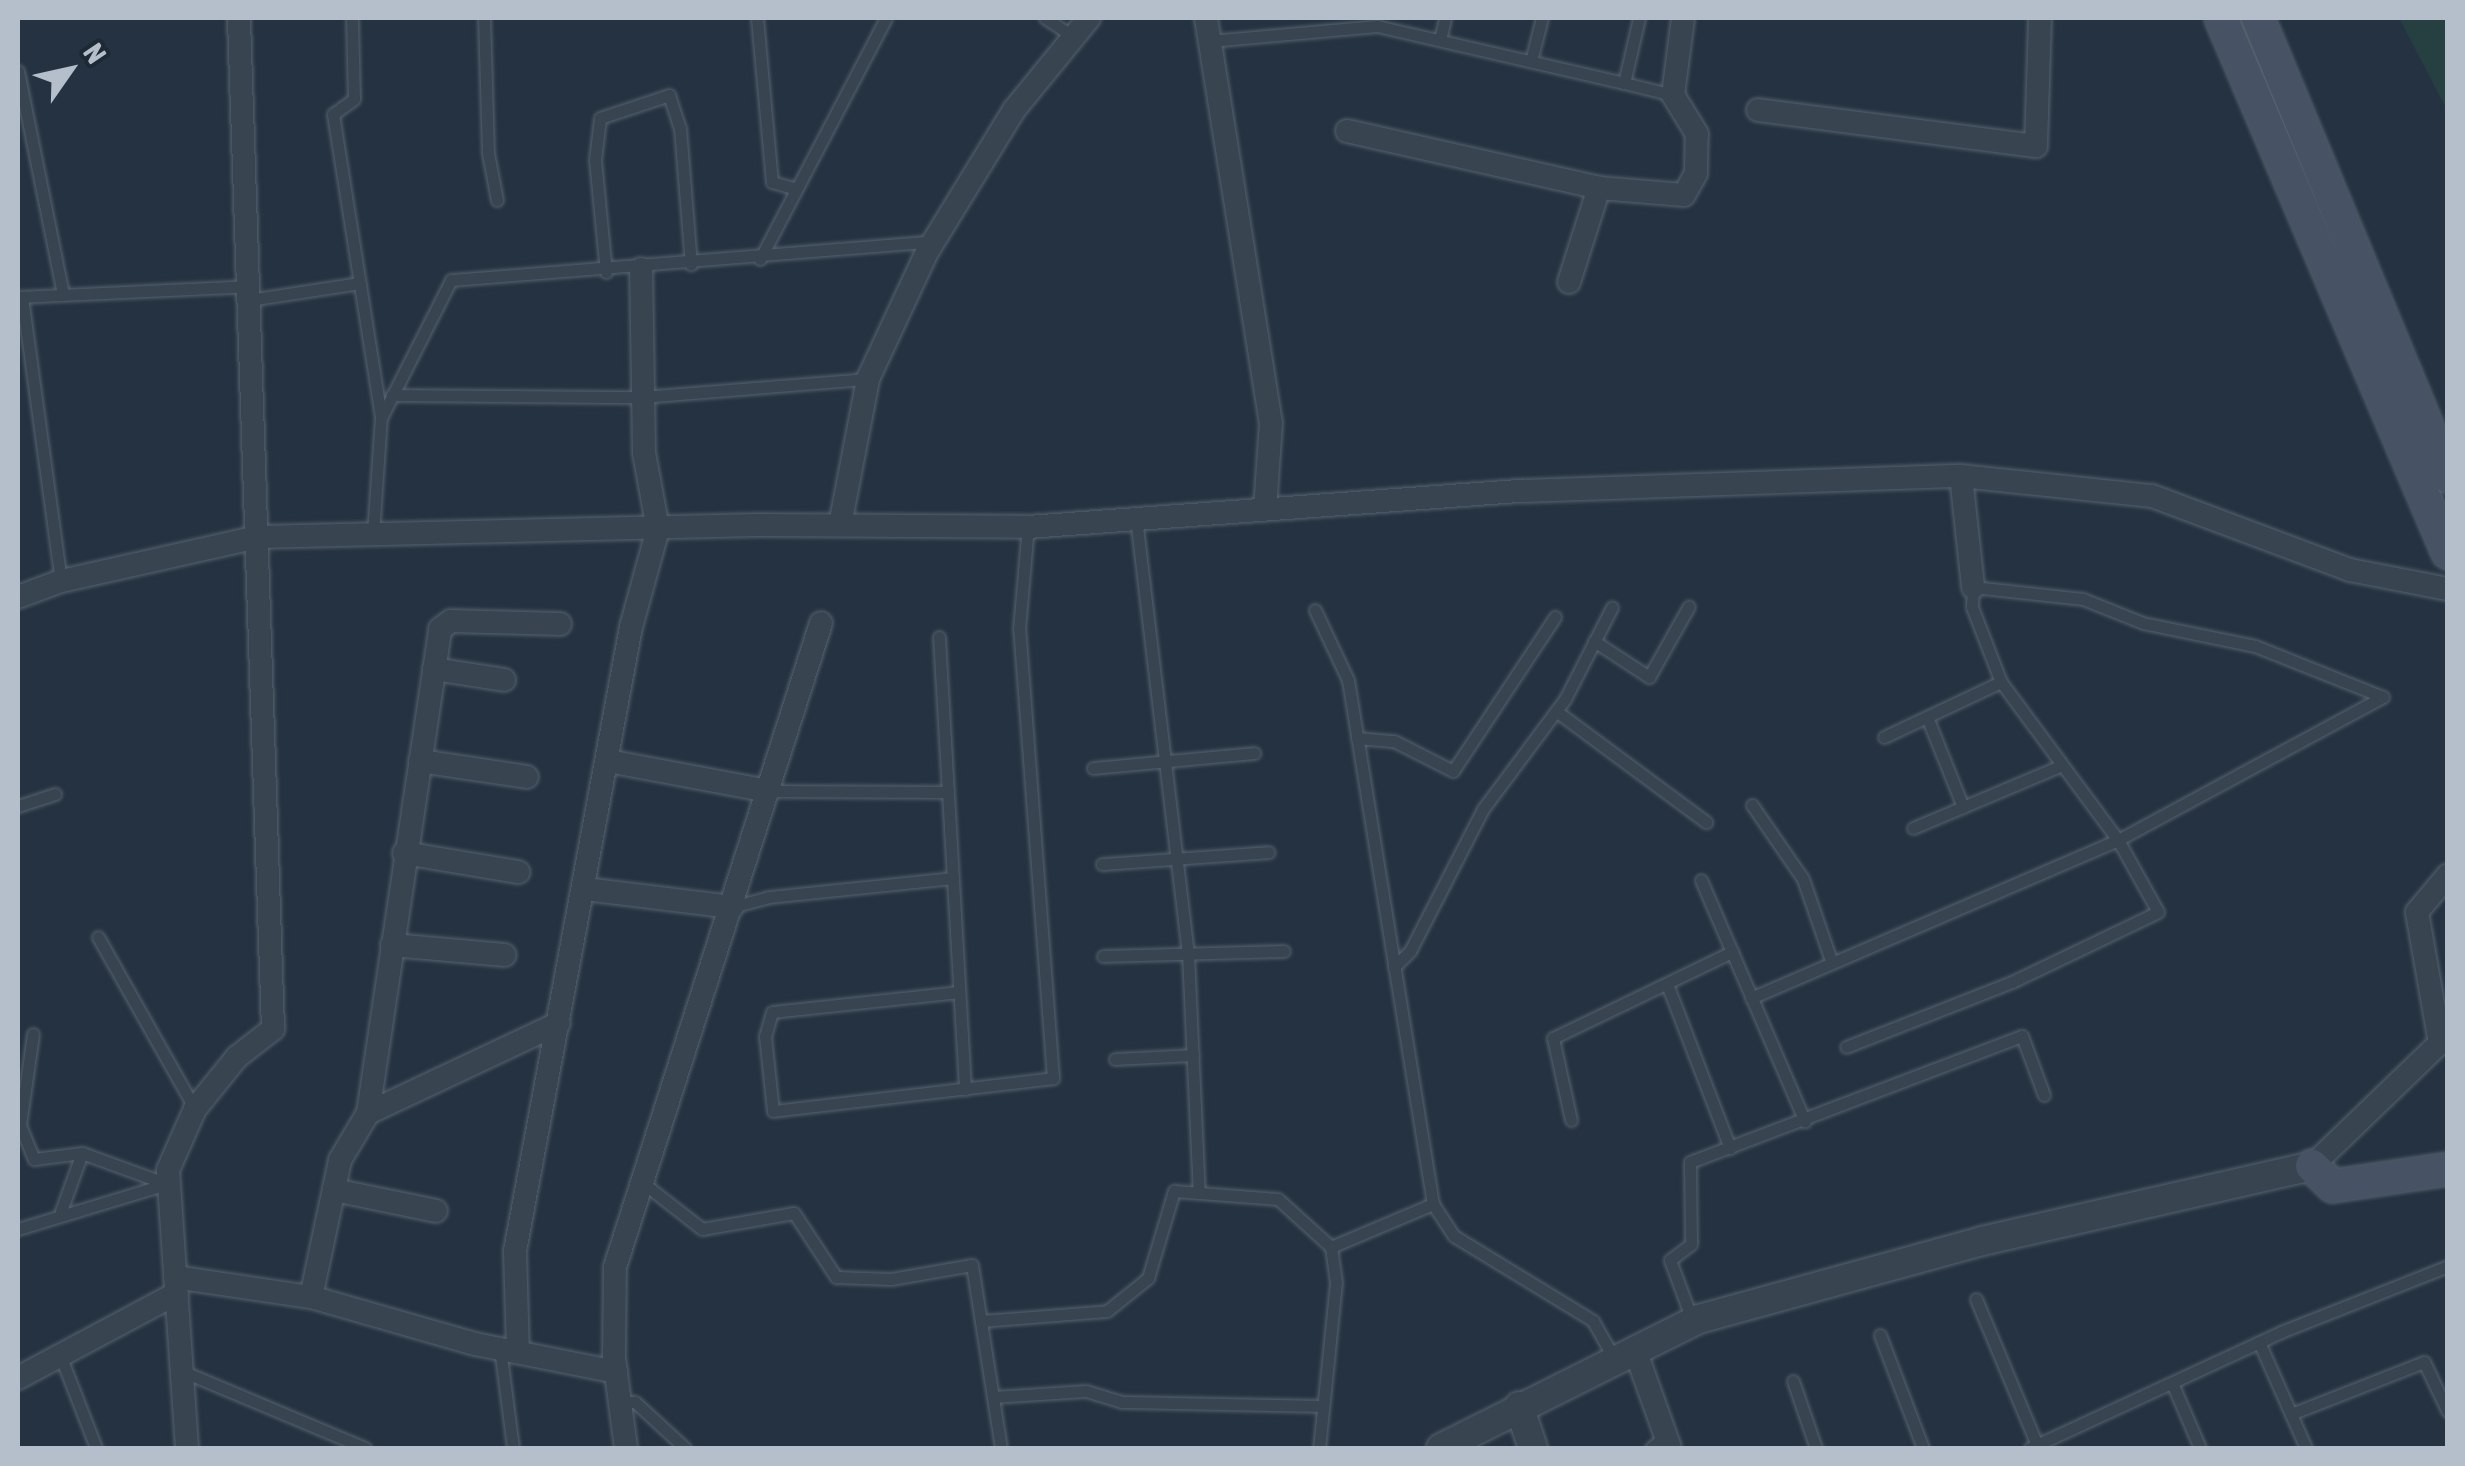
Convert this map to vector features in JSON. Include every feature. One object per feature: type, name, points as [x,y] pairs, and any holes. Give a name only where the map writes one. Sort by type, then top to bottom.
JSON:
[{"type":"main road","points":[[2221,18],[2448,553]]},
{"type":"main road","points":[[2258,18],[2448,476]]},
{"type":"main road","points":[[2312,1166],[2333,1186],[2448,1169]]},
{"type":"street","points":[[189,1448],[168,1184],[195,1108],[237,1057],[273,1029],[239,18]]},
{"type":"street","points":[[840,526],[868,379],[934,241],[1014,110],[1089,18]]},
{"type":"street","points":[[1347,130],[1600,188],[1668,196],[1691,190],[1697,134],[1673,94],[1683,18]]},
{"type":"street","points":[[1758,110],[2036,146],[2040,18]]},
{"type":"street","points":[[1208,29],[1271,423],[1265,508]]},
{"type":"street","points":[[1569,282],[1600,188]]},
{"type":"street","points":[[509,1350],[515,1251],[585,888],[630,627],[658,529],[642,396],[641,269]]},
{"type":"street","points":[[1961,476],[1973,587]]},
{"type":"street","points":[[18,597],[61,580],[258,537],[840,526],[1028,527],[1265,508],[1742,480],[1961,476],[2152,496],[2350,570],[2448,589]]},
{"type":"street","points":[[626,1448],[616,1372],[615,1267],[822,623]]},
{"type":"street","points":[[311,1297],[340,1160],[368,1113],[404,853],[444,624],[560,624]]},
{"type":"street","points":[[434,669],[504,680]]},
{"type":"street","points":[[420,761],[527,777]]},
{"type":"street","points":[[608,761],[768,790]]},
{"type":"street","points":[[404,853],[518,872]]},
{"type":"street","points":[[1440,1448],[1693,1322],[1982,1241],[2312,1166],[2440,1043],[2417,912],[2448,875]]},
{"type":"street","points":[[585,888],[732,906]]},
{"type":"street","points":[[392,944],[504,955]]},
{"type":"street","points":[[368,1113],[559,1023]]},
{"type":"street","points":[[334,1190],[436,1211]]},
{"type":"street","points":[[18,1378],[176,1285],[311,1297],[509,1350],[616,1372]]},
{"type":"street","points":[[1625,1355],[1662,1445]]},
{"type":"street","points":[[1519,1406],[1534,1448]]},
{"type":"lane","points":[[352,18],[354,99],[333,114],[381,418],[372,537]]},
{"type":"lane","points":[[484,18],[488,153],[497,200]]},
{"type":"lane","points":[[757,18],[772,182],[796,190]]},
{"type":"lane","points":[[760,259],[886,18]]},
{"type":"lane","points":[[1045,18],[1074,37]]},
{"type":"lane","points":[[1440,40],[1444,18]]},
{"type":"lane","points":[[1530,61],[1542,18]]},
{"type":"lane","points":[[1624,83],[1639,18]]},
{"type":"lane","points":[[1208,29],[1377,26],[1673,94]]},
{"type":"lane","points":[[18,71],[63,295]]},
{"type":"lane","points":[[606,272],[595,160],[600,118],[668,96],[680,128],[691,265]]},
{"type":"lane","points":[[381,418],[451,280],[606,272],[934,241]]},
{"type":"lane","points":[[61,580],[20,297],[249,293],[360,283]]},
{"type":"lane","points":[[392,395],[642,396],[868,379]]},
{"type":"lane","points":[[1136,518],[1188,954],[1199,1192]]},
{"type":"lane","points":[[960,992],[772,1012],[765,1036],[773,1112],[1053,1078],[1019,629],[1028,527]]},
{"type":"lane","points":[[1751,998],[2118,840],[2383,697],[2255,646],[2143,623],[2083,600],[1973,587],[1972,608],[2001,682],[2118,840],[2158,912],[2012,982],[1846,1047]]},
{"type":"lane","points":[[1594,641],[1650,677],[1690,606]]},
{"type":"lane","points":[[1394,966],[1410,952],[1482,809],[1556,710],[1612,607]]},
{"type":"lane","points":[[1316,610],[1348,680],[1433,1204],[1454,1236],[1593,1321],[1625,1355]]},
{"type":"lane","points":[[1357,738],[1394,741],[1452,771],[1555,617]]},
{"type":"lane","points":[[939,637],[965,1088]]},
{"type":"lane","points":[[1884,737],[2001,682]]},
{"type":"lane","points":[[1556,710],[1706,822]]},
{"type":"lane","points":[[1927,717],[1962,807]]},
{"type":"lane","points":[[1093,768],[1254,752]]},
{"type":"lane","points":[[1913,828],[2062,765]]},
{"type":"lane","points":[[768,790],[948,792]]},
{"type":"lane","points":[[18,806],[55,794]]},
{"type":"lane","points":[[1752,805],[1802,879],[1832,963]]},
{"type":"lane","points":[[1102,864],[1269,852]]},
{"type":"lane","points":[[732,906],[769,897],[953,878]]},
{"type":"lane","points":[[1700,880],[1805,1122]]},
{"type":"lane","points":[[98,937],[195,1108]]},
{"type":"lane","points":[[1103,956],[1284,951]]},
{"type":"lane","points":[[1571,1120],[1552,1038],[1732,952]]},
{"type":"lane","points":[[1666,984],[1730,1148]]},
{"type":"lane","points":[[33,1034],[20,1124],[34,1159],[82,1154],[168,1184]]},
{"type":"lane","points":[[1693,1322],[1670,1260],[1691,1244],[1690,1162],[1805,1122],[2022,1036],[2044,1094]]},
{"type":"lane","points":[[1115,1059],[1193,1055]]},
{"type":"lane","points":[[61,1211],[82,1154]]},
{"type":"lane","points":[[643,1183],[702,1229],[794,1212],[836,1276],[890,1279],[972,1265],[1001,1448]]},
{"type":"lane","points":[[18,1229],[61,1211],[168,1184]]},
{"type":"lane","points":[[981,1321],[1108,1311],[1148,1278],[1174,1191],[1278,1198],[1331,1247],[1336,1282],[1318,1448]]},
{"type":"lane","points":[[1331,1247],[1433,1204]]},
{"type":"lane","points":[[1976,1299],[2034,1447],[2259,1342],[2448,1266]]},
{"type":"lane","points":[[1880,1335],[1923,1448]]},
{"type":"lane","points":[[2259,1342],[2306,1448]]},
{"type":"lane","points":[[509,1350],[513,1448]]},
{"type":"lane","points":[[60,1355],[96,1448]]},
{"type":"lane","points":[[2291,1414],[2424,1362],[2448,1412]]},
{"type":"lane","points":[[182,1371],[365,1448]]},
{"type":"lane","points":[[1792,1381],[1816,1448]]},
{"type":"lane","points":[[2172,1383],[2200,1448]]},
{"type":"lane","points":[[993,1397],[1086,1390],[1121,1402],[1323,1406]]},
{"type":"lane","points":[[620,1402],[635,1402],[685,1448]]},
{"type":"green space","points":[[2399,18],[2447,18],[2447,110]]}]
